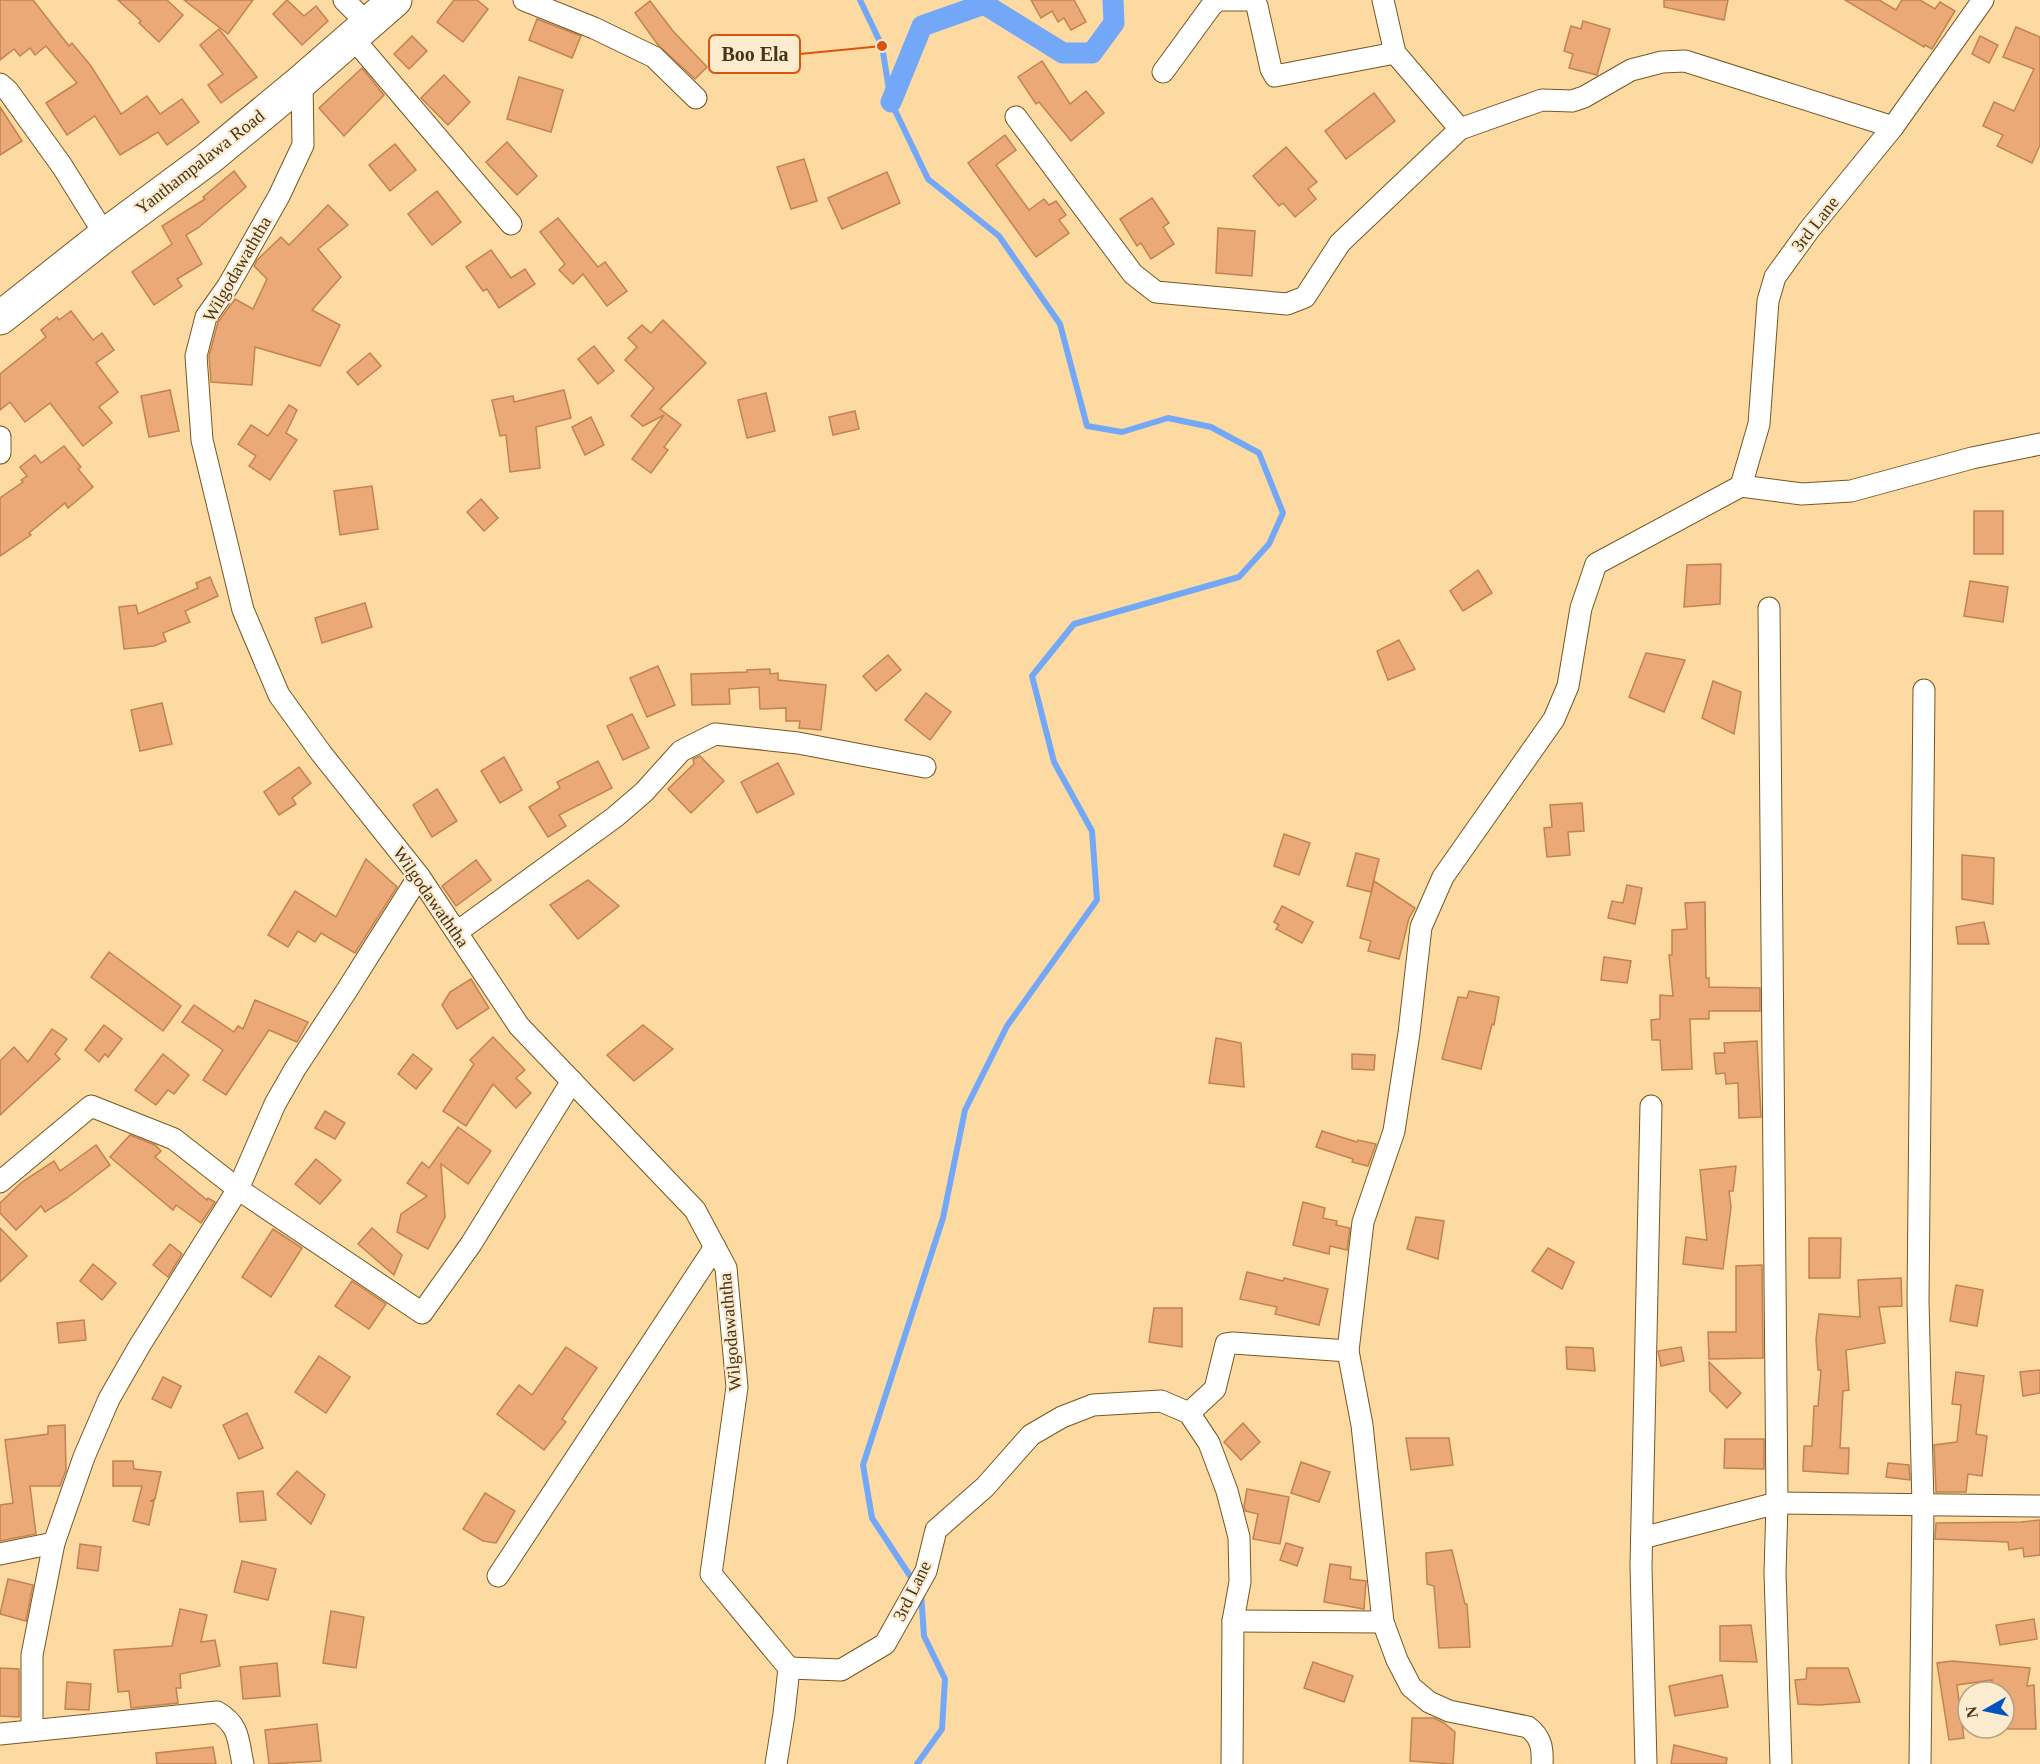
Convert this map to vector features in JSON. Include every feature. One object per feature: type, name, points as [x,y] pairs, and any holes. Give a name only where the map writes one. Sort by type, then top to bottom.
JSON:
[{"type":"main road","name":"Yanthampalawa Road","points":[[0,318],[105,235],[209,158],[395,0]]},
{"type":"street","points":[[344,0],[360,30],[511,224]]},
{"type":"street","points":[[524,0],[594,28],[654,57],[696,98]]},
{"type":"street","points":[[1163,72],[1212,5],[1219,0],[1251,0],[1257,6],[1271,69],[1275,76],[1395,53]]},
{"type":"street","points":[[1383,0],[1395,53],[1460,129]]},
{"type":"street","name":"3rd Lane","points":[[1741,486],[1759,424],[1768,301],[1775,277],[1809,230],[1893,127],[1983,0]]},
{"type":"street","points":[[1016,117],[1133,274],[1155,291],[1287,304],[1305,297],[1340,243],[1460,129],[1542,100],[1572,101],[1584,97],[1631,70],[1662,62],[1686,61],[1893,127]]},
{"type":"street","name":"Wilgodawaththa","points":[[302,81],[303,145],[228,286],[206,317],[196,356],[202,440],[243,610],[279,695],[321,753],[419,876],[519,1026],[695,1210],[726,1268],[737,1387],[711,1574],[789,1668]]},
{"type":"street","points":[[0,84],[8,91],[62,166],[105,235]]},
{"type":"street","points":[[0,437],[0,453]]},
{"type":"street","points":[[1542,1764],[1543,1751],[1538,1735],[1528,1727],[1449,1711],[1429,1702],[1410,1687],[1383,1622],[1362,1425],[1348,1351],[1364,1222],[1394,1131],[1409,1033],[1421,927],[1443,877],[1554,720],[1568,686],[1581,608],[1596,564],[1741,486],[1802,494],[1851,491],[1972,458],[2040,444]]},
{"type":"street","points":[[1769,608],[1778,1503],[1775,1573],[1781,1764]]},
{"type":"street","points":[[1920,1764],[1923,1506],[1918,1300],[1924,690]]},
{"type":"street","points":[[457,932],[615,817],[644,792],[681,751],[716,734],[798,743],[925,767]]},
{"type":"street","points":[[32,1730],[32,1654],[54,1543],[84,1456],[109,1399],[140,1345],[238,1189],[275,1104],[295,1069],[348,990],[419,876]]},
{"type":"street","points":[[0,1182],[90,1106],[174,1139],[238,1189],[422,1313],[471,1244],[572,1081]]},
{"type":"street","points":[[1646,1764],[1642,1538],[1652,1106]]},
{"type":"street","points":[[498,1576],[715,1247]]},
{"type":"street","points":[[1232,1764],[1233,1621],[1240,1582],[1239,1537],[1227,1491],[1209,1443],[1189,1413],[1215,1389],[1226,1344],[1233,1342],[1348,1351]]},
{"type":"street","name":"3rd Lane","points":[[789,1668],[841,1670],[885,1644],[926,1571],[936,1530],[985,1487],[1031,1435],[1062,1417],[1093,1405],[1161,1401],[1189,1413]]},
{"type":"street","points":[[1642,1538],[1778,1503],[2040,1506]]},
{"type":"street","points":[[0,1554],[54,1543]]},
{"type":"street","points":[[1233,1621],[1383,1622]]},
{"type":"street","points":[[776,1764],[789,1668]]},
{"type":"street","points":[[0,1734],[218,1712],[229,1719],[236,1729],[243,1764]]},
{"type":"building","points":[[0,0],[33,0],[69,46],[72,43],[91,66],[121,114],[147,96],[160,114],[182,99],[199,122],[167,145],[158,132],[120,155],[95,116],[67,135],[46,103],[77,83],[46,46],[35,55],[30,48],[20,56],[14,49],[0,60]]},
{"type":"building","points":[[118,0],[167,0],[183,15],[159,42]]},
{"type":"building","points":[[184,0],[253,0],[228,34]]},
{"type":"building","points":[[287,0],[304,16],[316,6],[328,21],[302,45],[273,14]]},
{"type":"building","points":[[454,0],[477,0],[488,9],[463,42],[437,22]]},
{"type":"building","points":[[1031,0],[1074,0],[1086,22],[1071,30],[1064,18],[1058,22],[1052,11],[1041,18]]},
{"type":"building","points":[[1664,0],[1728,0],[1724,20],[1664,7]]},
{"type":"building","points":[[1845,0],[1879,0],[1896,10],[1902,0],[1920,0],[1935,9],[1940,2],[1955,11],[1932,49],[1925,45],[1924,47]]},
{"type":"building","points":[[650,1],[673,31],[707,67],[695,79],[658,45],[635,13]]},
{"type":"building","points":[[537,19],[581,36],[572,58],[529,40]]},
{"type":"building","points":[[1583,21],[1610,29],[1597,75],[1569,68],[1573,54],[1564,51],[1571,26],[1581,29]]},
{"type":"building","points":[[2016,27],[2040,37],[2040,145],[2032,163],[1997,146],[2003,135],[1983,126],[1994,102],[2014,111],[2034,69],[2003,57]]},
{"type":"building","points":[[219,29],[257,77],[221,103],[208,85],[223,74],[200,45]]},
{"type":"building","points":[[412,36],[427,51],[409,69],[394,54]]},
{"type":"building","points":[[1980,36],[1998,45],[1989,63],[1972,54]]},
{"type":"building","points":[[1042,61],[1070,104],[1086,91],[1104,113],[1071,141],[1039,102],[1036,104],[1018,77]]},
{"type":"building","points":[[362,68],[384,95],[344,136],[319,108]]},
{"type":"building","points":[[444,75],[470,102],[448,125],[421,98]]},
{"type":"building","points":[[519,77],[563,90],[551,132],[507,119]]},
{"type":"building","points":[[1374,93],[1395,121],[1346,159],[1325,131]]},
{"type":"building","points":[[0,107],[22,141],[0,155]]},
{"type":"building","points":[[1005,135],[1016,150],[996,165],[1029,210],[1044,199],[1049,205],[1056,201],[1066,215],[1059,220],[1069,233],[1036,257],[968,163]]},
{"type":"building","points":[[507,142],[537,176],[517,195],[486,162]]},
{"type":"building","points":[[395,144],[416,170],[390,191],[369,165]]},
{"type":"building","points":[[1286,147],[1317,182],[1308,189],[1316,199],[1295,217],[1283,203],[1279,206],[1253,176]]},
{"type":"building","points":[[804,159],[817,201],[791,209],[777,167]]},
{"type":"building","points":[[234,171],[246,187],[198,228],[186,235],[202,264],[177,279],[182,286],[154,305],[132,272],[172,244],[162,226],[205,199],[203,197]]},
{"type":"building","points":[[887,172],[900,203],[842,229],[828,198]]},
{"type":"building","points":[[437,191],[461,222],[432,245],[408,214]]},
{"type":"building","points":[[1152,198],[1169,223],[1163,227],[1174,244],[1151,259],[1141,243],[1137,246],[1120,219]]},
{"type":"building","points":[[328,205],[348,225],[318,249],[341,277],[312,310],[340,325],[320,366],[255,347],[252,385],[211,382],[209,356],[218,322],[235,299],[253,309],[267,279],[254,266],[257,260],[281,237],[289,245]]},
{"type":"building","points":[[558,218],[598,267],[605,262],[627,291],[607,306],[583,274],[573,284],[559,270],[565,264],[540,232]]},
{"type":"building","points":[[1218,228],[1255,231],[1252,276],[1216,273]]},
{"type":"building","points":[[491,250],[511,278],[525,269],[535,284],[499,308],[487,289],[483,291],[466,267]]},
{"type":"building","points":[[71,311],[93,340],[102,333],[114,350],[96,363],[118,392],[99,407],[112,423],[83,446],[50,403],[25,422],[10,402],[0,410],[0,374],[46,337],[41,330],[57,317],[59,320]]},
{"type":"building","points":[[663,320],[706,363],[660,409],[681,425],[664,447],[668,450],[651,473],[632,459],[664,415],[643,426],[631,416],[654,388],[625,360],[637,347],[628,338],[642,325],[651,333]]},
{"type":"building","points":[[594,346],[614,371],[598,384],[578,359]]},
{"type":"building","points":[[370,353],[381,366],[358,385],[347,372]]},
{"type":"building","points":[[170,390],[179,431],[149,437],[141,396]]},
{"type":"building","points":[[564,390],[571,418],[536,427],[540,468],[510,472],[506,435],[500,436],[492,400],[513,396],[514,402]]},
{"type":"building","points":[[766,393],[775,431],[747,438],[738,400]]},
{"type":"building","points":[[289,405],[297,410],[286,433],[297,440],[270,480],[249,466],[256,456],[238,444],[251,425],[268,436]]},
{"type":"building","points":[[855,411],[859,429],[833,435],[829,417]]},
{"type":"building","points":[[591,417],[604,445],[585,455],[572,427]]},
{"type":"building","points":[[64,446],[81,467],[78,469],[93,487],[68,508],[65,503],[29,533],[31,535],[0,556],[0,498],[23,482],[21,480],[27,476],[20,467],[35,455],[41,463]]},
{"type":"building","points":[[372,486],[378,529],[340,535],[334,491]]},
{"type":"building","points":[[481,499],[498,518],[484,531],[467,512]]},
{"type":"building","points":[[1974,511],[2003,511],[2003,554],[1974,554]]},
{"type":"building","points":[[1721,564],[1720,604],[1684,607],[1687,565]]},
{"type":"building","points":[[1478,570],[1492,593],[1463,611],[1450,591]]},
{"type":"building","points":[[210,577],[218,596],[185,611],[190,622],[163,633],[166,641],[154,646],[124,649],[119,607],[136,605],[138,614],[198,588],[196,583]]},
{"type":"building","points":[[1970,581],[2008,587],[2003,622],[1964,616]]},
{"type":"building","points":[[365,603],[372,627],[322,643],[315,618]]},
{"type":"building","points":[[1399,640],[1415,669],[1388,680],[1377,651]]},
{"type":"building","points":[[1646,653],[1685,660],[1664,712],[1629,697]]},
{"type":"building","points":[[888,655],[901,670],[876,691],[863,676]]},
{"type":"building","points":[[658,666],[675,705],[647,717],[630,678]]},
{"type":"building","points":[[770,669],[770,674],[778,673],[778,680],[826,685],[821,730],[799,728],[800,721],[786,721],[786,708],[760,709],[759,687],[729,689],[730,704],[692,705],[691,674]]},
{"type":"building","points":[[1713,681],[1741,692],[1734,734],[1702,718]]},
{"type":"building","points":[[926,693],[951,712],[930,740],[905,720]]},
{"type":"building","points":[[162,703],[172,744],[140,751],[131,710]]},
{"type":"building","points":[[632,714],[649,748],[623,760],[607,726]]},
{"type":"building","points":[[700,756],[724,781],[691,813],[668,789],[694,764],[693,759]]},
{"type":"building","points":[[504,757],[522,790],[500,803],[481,771]]},
{"type":"building","points":[[598,761],[612,788],[559,815],[566,826],[548,837],[529,807],[560,788],[557,782]]},
{"type":"building","points":[[778,763],[794,794],[757,813],[741,782]]},
{"type":"building","points":[[299,767],[311,783],[292,798],[296,804],[279,815],[264,792]]},
{"type":"building","points":[[437,789],[457,821],[432,837],[413,805]]},
{"type":"building","points":[[1582,803],[1584,831],[1568,832],[1570,855],[1547,857],[1544,828],[1552,827],[1550,805]]},
{"type":"building","points":[[1284,834],[1310,843],[1299,875],[1274,866]]},
{"type":"building","points":[[1356,853],[1379,859],[1371,892],[1347,886]]},
{"type":"building","points":[[1962,855],[1994,858],[1993,904],[1962,899]]},
{"type":"building","points":[[366,859],[397,887],[355,953],[321,933],[315,942],[298,931],[288,947],[268,935],[295,891],[336,917]]},
{"type":"building","points":[[476,860],[491,880],[456,906],[442,886]]},
{"type":"building","points":[[588,880],[619,906],[578,939],[550,905]]},
{"type":"building","points":[[1374,881],[1415,908],[1409,918],[1399,959],[1368,951],[1371,941],[1360,938]]},
{"type":"building","points":[[1627,885],[1642,888],[1635,924],[1608,918],[1612,901],[1623,903]]},
{"type":"building","points":[[1705,902],[1706,978],[1709,978],[1709,987],[1760,988],[1760,1011],[1709,1011],[1709,1019],[1690,1019],[1692,1069],[1662,1070],[1660,1040],[1652,1040],[1651,1020],[1660,1019],[1660,995],[1673,996],[1669,955],[1672,955],[1672,930],[1687,929],[1685,903]]},
{"type":"building","points":[[1282,906],[1313,922],[1302,943],[1276,929],[1279,925],[1274,922]]},
{"type":"building","points":[[1984,922],[1989,944],[1958,944],[1956,927]]},
{"type":"building","points":[[109,952],[181,1006],[163,1031],[91,977]]},
{"type":"building","points":[[1604,957],[1631,961],[1627,983],[1601,980]]},
{"type":"building","points":[[471,979],[489,1008],[457,1029],[442,1005],[450,992]]},
{"type":"building","points":[[1469,991],[1499,997],[1494,1025],[1492,1024],[1481,1069],[1442,1059],[1458,997],[1467,998]]},
{"type":"building","points":[[255,1000],[308,1022],[297,1042],[269,1030],[226,1095],[203,1080],[223,1050],[182,1022],[194,1005],[234,1032],[238,1026],[243,1029]]},
{"type":"building","points":[[104,1025],[122,1039],[108,1057],[105,1054],[99,1062],[85,1050]]},
{"type":"building","points":[[643,1025],[673,1049],[634,1081],[607,1055]]},
{"type":"building","points":[[52,1029],[67,1039],[55,1054],[60,1059],[0,1115],[0,1061],[14,1047],[28,1062]]},
{"type":"building","points":[[493,1037],[525,1070],[516,1078],[531,1093],[516,1108],[493,1084],[466,1126],[443,1111],[474,1064],[470,1060]]},
{"type":"building","points":[[1216,1038],[1241,1043],[1244,1087],[1209,1083]]},
{"type":"building","points":[[1757,1041],[1761,1117],[1739,1118],[1738,1083],[1726,1084],[1725,1073],[1716,1074],[1714,1053],[1725,1053],[1724,1043]]},
{"type":"building","points":[[163,1054],[189,1075],[174,1094],[168,1090],[156,1105],[135,1090]]},
{"type":"building","points":[[413,1054],[432,1069],[416,1089],[398,1074]]},
{"type":"building","points":[[1352,1054],[1375,1055],[1374,1070],[1352,1069]]},
{"type":"building","points":[[325,1111],[345,1123],[335,1139],[315,1128]]},
{"type":"building","points":[[458,1127],[491,1151],[468,1184],[441,1164],[445,1217],[428,1249],[397,1232],[401,1214],[427,1196],[407,1183],[422,1162],[429,1168]]},
{"type":"building","points":[[1322,1131],[1357,1142],[1358,1140],[1376,1144],[1368,1166],[1316,1147]]},
{"type":"building","points":[[130,1135],[155,1145],[161,1151],[155,1157],[207,1200],[208,1198],[215,1202],[201,1223],[176,1205],[173,1210],[110,1157]]},
{"type":"building","points":[[96,1145],[110,1165],[67,1198],[45,1212],[41,1206],[16,1230],[0,1213],[0,1203],[22,1182],[54,1161],[60,1171]]},
{"type":"building","points":[[316,1159],[341,1180],[320,1204],[295,1184]]},
{"type":"building","points":[[1736,1166],[1733,1191],[1729,1191],[1731,1207],[1723,1269],[1683,1264],[1686,1237],[1707,1240],[1700,1170]]},
{"type":"building","points":[[1303,1202],[1325,1208],[1323,1218],[1337,1221],[1336,1225],[1350,1228],[1347,1250],[1330,1246],[1329,1254],[1293,1245]]},
{"type":"building","points":[[1416,1217],[1444,1221],[1438,1259],[1407,1249]]},
{"type":"building","points":[[0,1228],[27,1256],[0,1282]]},
{"type":"building","points":[[372,1228],[402,1255],[394,1275],[358,1244]]},
{"type":"building","points":[[273,1229],[302,1248],[271,1297],[242,1277]]},
{"type":"building","points":[[1809,1238],[1841,1238],[1840,1278],[1809,1278]]},
{"type":"building","points":[[170,1244],[182,1254],[168,1277],[153,1265]]},
{"type":"building","points":[[1548,1248],[1574,1262],[1562,1289],[1532,1271]]},
{"type":"building","points":[[93,1264],[116,1283],[102,1300],[80,1281]]},
{"type":"building","points":[[1762,1265],[1763,1358],[1709,1359],[1708,1332],[1736,1332],[1736,1266]]},
{"type":"building","points":[[1247,1272],[1328,1289],[1319,1325],[1275,1314],[1277,1307],[1240,1299]]},
{"type":"building","points":[[1901,1278],[1902,1306],[1879,1307],[1885,1343],[1846,1350],[1849,1390],[1843,1391],[1840,1448],[1849,1448],[1848,1474],[1803,1471],[1804,1446],[1812,1446],[1814,1406],[1818,1406],[1821,1370],[1818,1370],[1816,1339],[1819,1314],[1860,1317],[1858,1280]]},
{"type":"building","points":[[352,1281],[386,1304],[369,1329],[335,1306]]},
{"type":"building","points":[[1956,1285],[1983,1290],[1977,1326],[1950,1321]]},
{"type":"building","points":[[1154,1308],[1182,1308],[1182,1347],[1149,1342]]},
{"type":"building","points":[[84,1320],[86,1340],[59,1343],[57,1323]]},
{"type":"building","points":[[566,1347],[597,1368],[562,1419],[566,1422],[544,1450],[497,1414],[519,1385],[532,1395]]},
{"type":"building","points":[[1566,1347],[1593,1348],[1595,1371],[1567,1369]]},
{"type":"building","points":[[1681,1347],[1684,1361],[1661,1366],[1658,1351]]},
{"type":"building","points":[[319,1356],[350,1377],[326,1413],[295,1392]]},
{"type":"building","points":[[1709,1362],[1741,1393],[1727,1408],[1710,1391]]},
{"type":"building","points":[[2040,1370],[2040,1393],[2023,1396],[2020,1372]]},
{"type":"building","points":[[1956,1372],[1984,1376],[1976,1434],[1987,1436],[1982,1476],[1968,1474],[1966,1492],[1936,1492],[1934,1445],[1957,1442],[1961,1405],[1952,1404]]},
{"type":"building","points":[[163,1377],[181,1386],[171,1408],[152,1399]]},
{"type":"building","points":[[247,1413],[263,1448],[239,1459],[223,1425]]},
{"type":"building","points":[[1243,1423],[1260,1442],[1241,1460],[1224,1442]]},
{"type":"building","points":[[65,1425],[66,1470],[60,1486],[30,1486],[36,1534],[0,1541],[0,1505],[13,1503],[5,1440],[48,1434],[48,1426]]},
{"type":"building","points":[[1406,1438],[1449,1438],[1453,1465],[1411,1470]]},
{"type":"building","points":[[1725,1439],[1764,1439],[1764,1469],[1724,1468]]},
{"type":"building","points":[[113,1461],[133,1461],[134,1469],[161,1472],[155,1499],[150,1501],[154,1501],[149,1525],[133,1521],[142,1486],[113,1486]]},
{"type":"building","points":[[1301,1462],[1330,1472],[1319,1502],[1291,1493]]},
{"type":"building","points":[[1888,1463],[1909,1465],[1910,1480],[1886,1477]]},
{"type":"building","points":[[297,1471],[325,1495],[311,1524],[277,1494]]},
{"type":"building","points":[[1247,1489],[1289,1497],[1280,1544],[1253,1539],[1258,1514],[1245,1511]]},
{"type":"building","points":[[263,1491],[266,1520],[240,1522],[237,1493]]},
{"type":"building","points":[[485,1493],[515,1511],[496,1543],[483,1541],[463,1529]]},
{"type":"building","points":[[2040,1520],[2040,1555],[2024,1557],[2023,1548],[2009,1550],[2008,1542],[1935,1539],[1936,1523]]},
{"type":"building","points":[[1286,1543],[1303,1548],[1297,1566],[1280,1560]]},
{"type":"building","points":[[80,1544],[101,1547],[98,1571],[77,1568]]},
{"type":"building","points":[[1452,1550],[1465,1604],[1467,1604],[1470,1647],[1439,1648],[1434,1586],[1427,1584],[1426,1553]]},
{"type":"building","points":[[242,1561],[276,1569],[268,1600],[234,1592]]},
{"type":"building","points":[[1330,1564],[1351,1567],[1350,1579],[1366,1581],[1364,1609],[1324,1602]]},
{"type":"building","points":[[8,1579],[33,1585],[26,1621],[0,1614]]},
{"type":"building","points":[[180,1609],[207,1615],[201,1642],[215,1640],[220,1666],[180,1674],[181,1688],[176,1688],[178,1703],[131,1708],[129,1691],[118,1692],[114,1650],[172,1646]]},
{"type":"building","points":[[331,1611],[364,1617],[356,1668],[323,1663]]},
{"type":"building","points":[[2034,1619],[2037,1639],[2000,1645],[1996,1625]]},
{"type":"building","points":[[1751,1625],[1757,1662],[1720,1661],[1720,1626]]},
{"type":"building","points":[[1952,1661],[2030,1668],[2027,1686],[2034,1685],[2036,1729],[2016,1729],[2016,1680],[1956,1680],[1956,1739],[1949,1740],[1937,1663]]},
{"type":"building","points":[[1313,1662],[1353,1676],[1344,1702],[1304,1688]]},
{"type":"building","points":[[277,1663],[280,1696],[243,1699],[240,1667]]},
{"type":"building","points":[[0,1668],[19,1669],[19,1717],[0,1716]]},
{"type":"building","points":[[1807,1668],[1848,1668],[1860,1702],[1798,1704],[1795,1680],[1806,1679]]},
{"type":"building","points":[[1722,1675],[1728,1707],[1675,1716],[1669,1686]]},
{"type":"building","points":[[67,1682],[91,1684],[89,1710],[65,1709]]},
{"type":"building","points":[[1412,1718],[1434,1718],[1455,1732],[1453,1764],[1410,1761]]},
{"type":"building","points":[[317,1724],[321,1761],[269,1764],[265,1730]]},
{"type":"building","points":[[1674,1745],[1727,1758],[1726,1764],[1671,1764]]},
{"type":"building","points":[[213,1747],[216,1764],[157,1764],[156,1753]]},
{"type":"waterway","points":[[860,0],[882,46],[891,102],[928,179],[999,236],[1060,324],[1087,426],[1122,432],[1168,418],[1211,427],[1259,453],[1283,513],[1269,544],[1239,577],[1074,624],[1032,676],[1054,762],[1092,831],[1097,900],[1007,1026],[965,1110],[943,1218],[863,1465],[872,1518],[914,1582]]},
{"type":"waterway","points":[[891,102],[922,26],[984,4],[1063,53],[1092,53],[1114,23],[1113,0]]},
{"type":"waterway","points":[[917,1764],[942,1729],[945,1679],[924,1636],[921,1593]]},
{"type":"place","name":"Boo Ela","points":[[882,46]]}]
